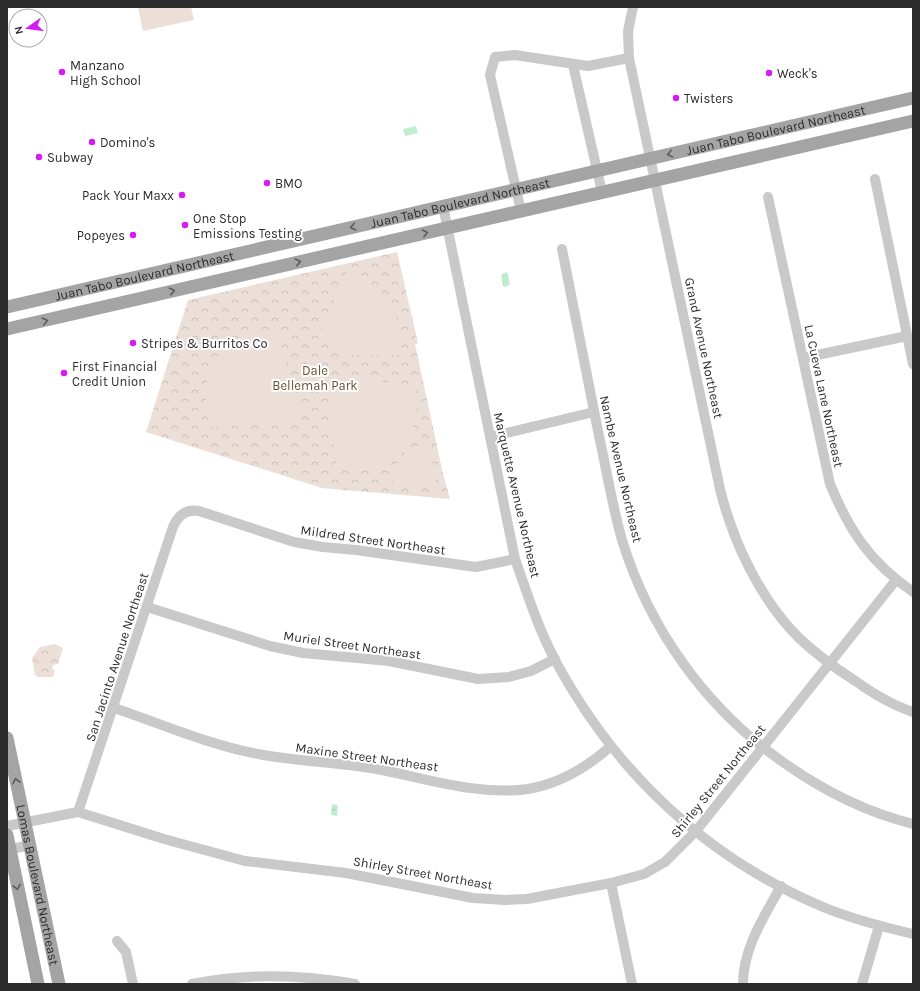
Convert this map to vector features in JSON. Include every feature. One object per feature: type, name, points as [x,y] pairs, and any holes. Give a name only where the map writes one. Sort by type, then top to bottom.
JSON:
[{"type":"main road","name":"Juan Tabo Boulevard Northeast","points":[[7,307],[913,98]]},
{"type":"main road","points":[[819,120],[824,141]]},
{"type":"main road","name":"Juan Tabo Boulevard Northeast","points":[[7,329],[655,179],[913,121]]},
{"type":"main road","name":"Lomas Boulevard Northeast","points":[[7,738],[59,984]]},
{"type":"main road","name":"Lomas Boulevard Northeast","points":[[7,835],[8,849],[38,984]]},
{"type":"street","name":"Grand Avenue Northeast","points":[[633,7],[628,31],[629,58],[726,512],[746,563],[770,600],[799,637],[829,663]]},
{"type":"street","points":[[521,211],[490,75],[495,57],[515,55],[573,65],[588,66],[629,58]]},
{"type":"street","points":[[573,65],[602,192]]},
{"type":"street","points":[[875,179],[913,364]]},
{"type":"street","name":"La Cueva Lane Northeast","points":[[768,197],[825,468],[842,513],[855,536],[896,580],[913,592]]},
{"type":"street","name":"Marquette Avenue Northeast","points":[[443,206],[516,559],[532,611],[554,659],[579,702],[610,746],[630,770],[662,802],[696,831],[737,862],[824,908],[879,926],[913,934]]},
{"type":"street","name":"Nambe Avenue Northeast","points":[[562,249],[594,412],[623,542],[636,578],[652,614],[685,666],[705,693],[728,717],[762,747],[798,773],[833,793],[876,812],[913,824]]},
{"type":"street","points":[[803,358],[907,336]]},
{"type":"street","points":[[490,437],[594,412]]},
{"type":"street","name":"Mildred Street Northeast","points":[[184,512],[199,511],[294,542],[323,547],[356,550],[476,567],[516,559]]},
{"type":"street","name":"San Jacinto Avenue Northeast","points":[[78,812],[114,708],[172,527],[176,519],[184,512]]},
{"type":"street","name":"Shirley Street Northeast","points":[[7,826],[25,821],[78,812],[179,844],[245,861],[346,873],[473,898],[526,899],[611,883],[644,874],[655,869],[673,855],[696,831],[896,580]]},
{"type":"street","name":"Muriel Street Northeast","points":[[147,607],[270,646],[303,653],[389,661],[478,679],[509,677],[531,670],[554,659]]},
{"type":"street","points":[[829,663],[875,694],[913,712]]},
{"type":"street","name":"Maxine Street Northeast","points":[[114,708],[221,744],[257,754],[379,770],[500,792],[528,789],[551,783],[582,768],[610,746]]},
{"type":"street","points":[[8,849],[30,845]]},
{"type":"street","points":[[611,883],[632,984]]},
{"type":"street","points":[[743,984],[743,966],[750,944],[781,886]]},
{"type":"street","points":[[862,984],[879,926]]},
{"type":"street","points":[[117,941],[126,952],[133,984]]},
{"type":"street","points":[[192,984],[233,977],[296,975],[355,984]]},
{"type":"green space","points":[[138,7],[191,7],[194,20],[143,31]]},
{"type":"green space","name":"Dale Bellemah Park","points":[[397,252],[418,343],[415,344],[443,474],[450,499],[322,488],[146,432],[188,300]]},
{"type":"green space","points":[[347,272],[372,285],[390,303],[398,326],[398,355],[367,356],[345,353],[328,345],[321,337],[324,322]]},
{"type":"green space","points":[[276,328],[299,409],[290,421],[258,425],[209,427],[206,404],[206,386],[209,371],[215,359],[224,350],[238,342]]},
{"type":"green space","points":[[337,378],[416,385],[417,408],[413,430],[402,450],[378,465],[360,467],[337,466],[329,419],[329,387]]},
{"type":"green space","points":[[429,441],[436,482],[431,488],[392,487],[395,469],[401,457],[412,448]]},
{"type":"green space","points":[[55,644],[63,648],[58,664],[53,665],[52,669],[55,670],[53,677],[38,677],[35,675],[32,658],[40,647]]},
{"type":"water","points":[[416,126],[418,133],[405,136],[403,129]]},
{"type":"water","points":[[506,272],[508,274],[510,284],[506,287],[503,286],[501,275]]},
{"type":"water","points":[[332,804],[338,805],[337,816],[331,815]]},
{"type":"place","name":"Manzano High School","points":[[62,72]]},
{"type":"place","name":"Weck's","points":[[769,73]]},
{"type":"place","name":"Twisters","points":[[676,98]]},
{"type":"place","name":"Domino's","points":[[92,142]]},
{"type":"place","name":"Subway","points":[[39,157]]},
{"type":"place","name":"BMO","points":[[267,183]]},
{"type":"place","name":"Pack Your Maxx","points":[[182,195]]},
{"type":"place","name":"One Stop Emissions Testing","points":[[185,225]]},
{"type":"place","name":"Popeyes","points":[[133,235]]},
{"type":"place","name":"Stripes & Burritos Co","points":[[133,343]]},
{"type":"place","name":"First Financial Credit Union","points":[[64,373]]}]
